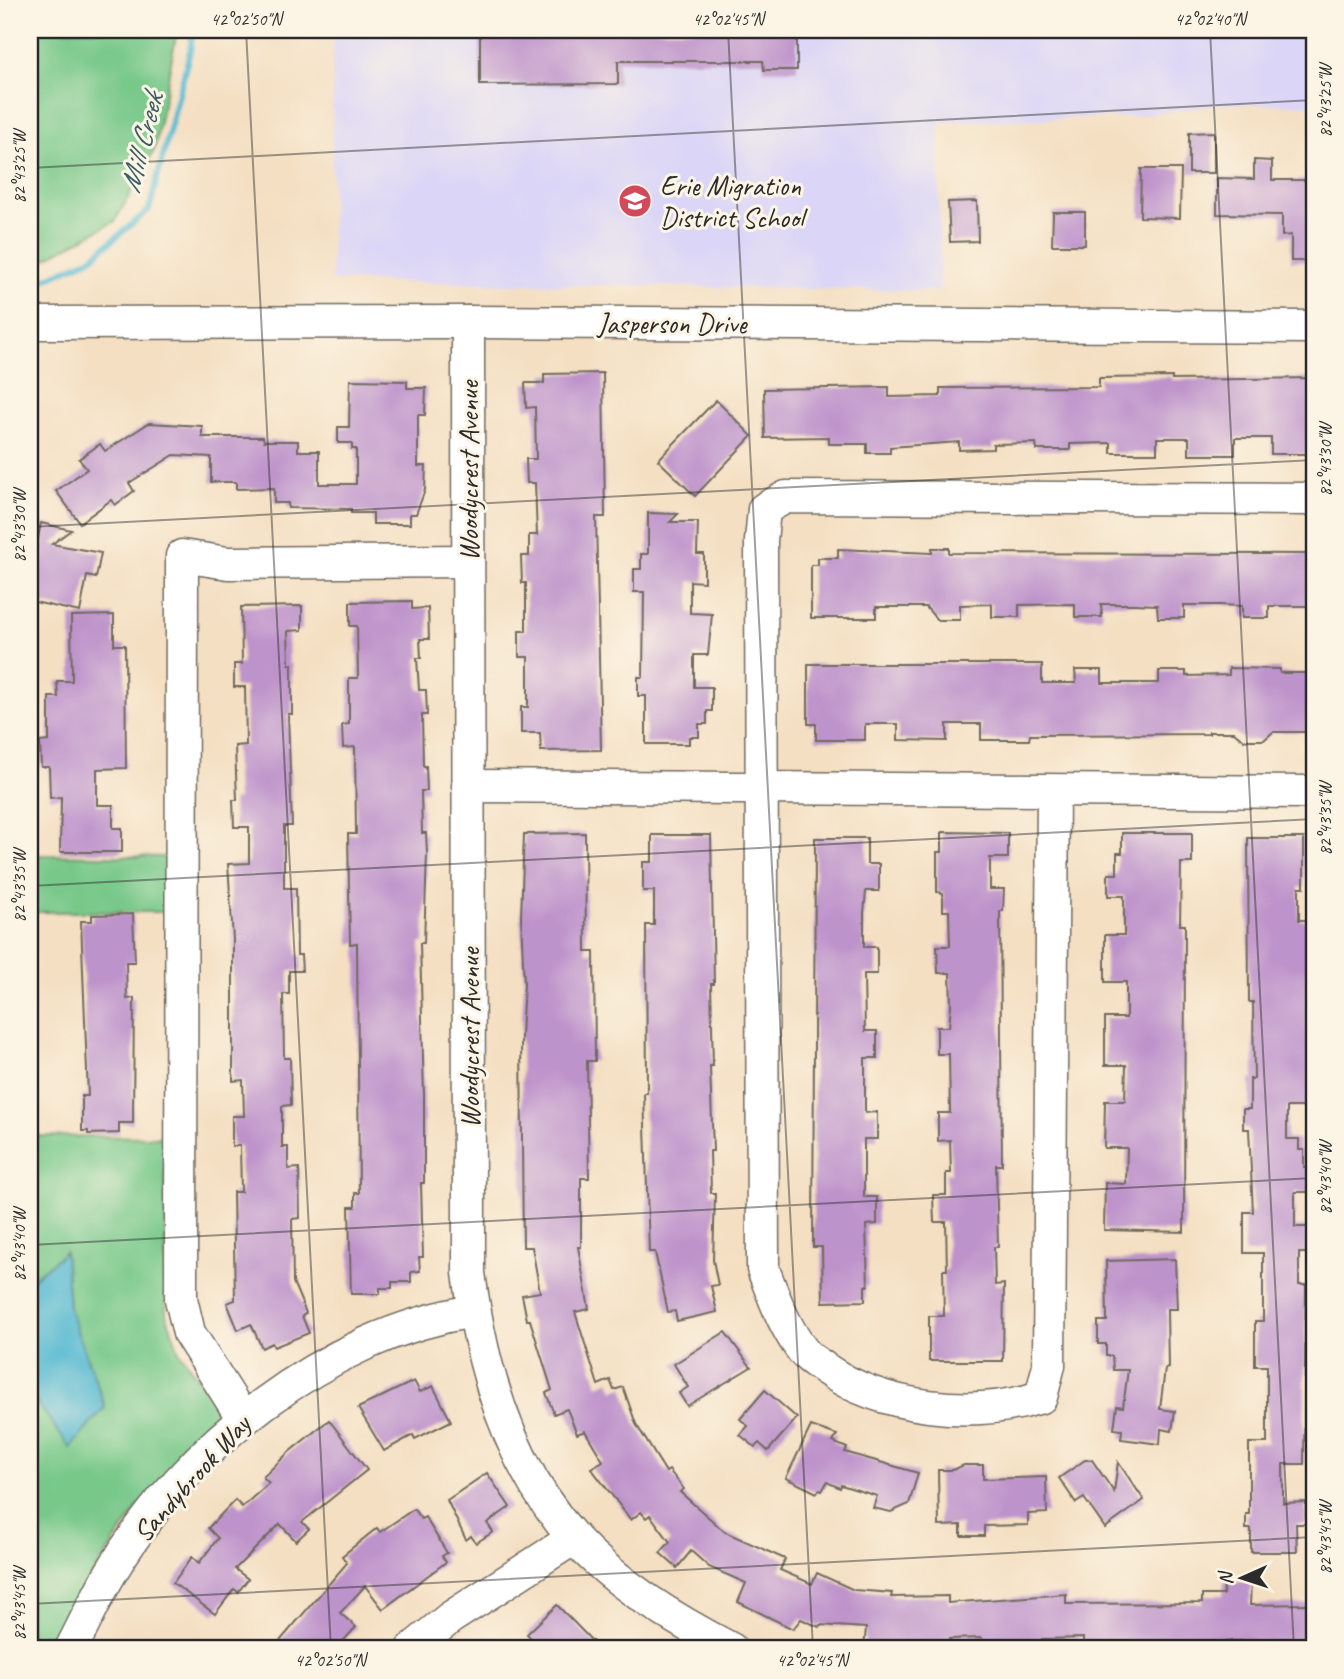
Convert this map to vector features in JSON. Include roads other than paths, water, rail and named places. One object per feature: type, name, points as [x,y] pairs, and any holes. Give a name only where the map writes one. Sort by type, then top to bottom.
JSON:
[{"type":"street","name":"Jasperson Drive","points":[[30,323],[468,322],[1314,327]]},
{"type":"street","name":"Woodycrest Avenue","points":[[468,322],[469,1273],[482,1352],[503,1420],[535,1481],[575,1538],[643,1598],[731,1649]]},
{"type":"street","points":[[1053,791],[1049,1365],[1041,1397],[1012,1407],[900,1403],[848,1385],[804,1353],[781,1314],[763,1269],[761,541],[764,509],[786,497],[1314,499]]},
{"type":"street","points":[[242,1417],[189,1333],[181,1299],[182,556],[228,563],[468,561]]},
{"type":"street","points":[[468,786],[1314,792]]},
{"type":"street","name":"Sandybrook Way","points":[[71,1649],[111,1572],[157,1507],[242,1417],[304,1377],[378,1338],[474,1311]]},
{"type":"street","points":[[412,1649],[450,1618],[575,1538]]},
{"type":"water","points":[[65,1252],[69,1309],[105,1407],[70,1448],[30,1393],[30,1281]]},
{"type":"waterway","name":"Mill Creek","points":[[30,286],[90,259],[149,210],[193,30]]},
{"type":"place","name":"Erie Migration District School","points":[[635,201]]}]
